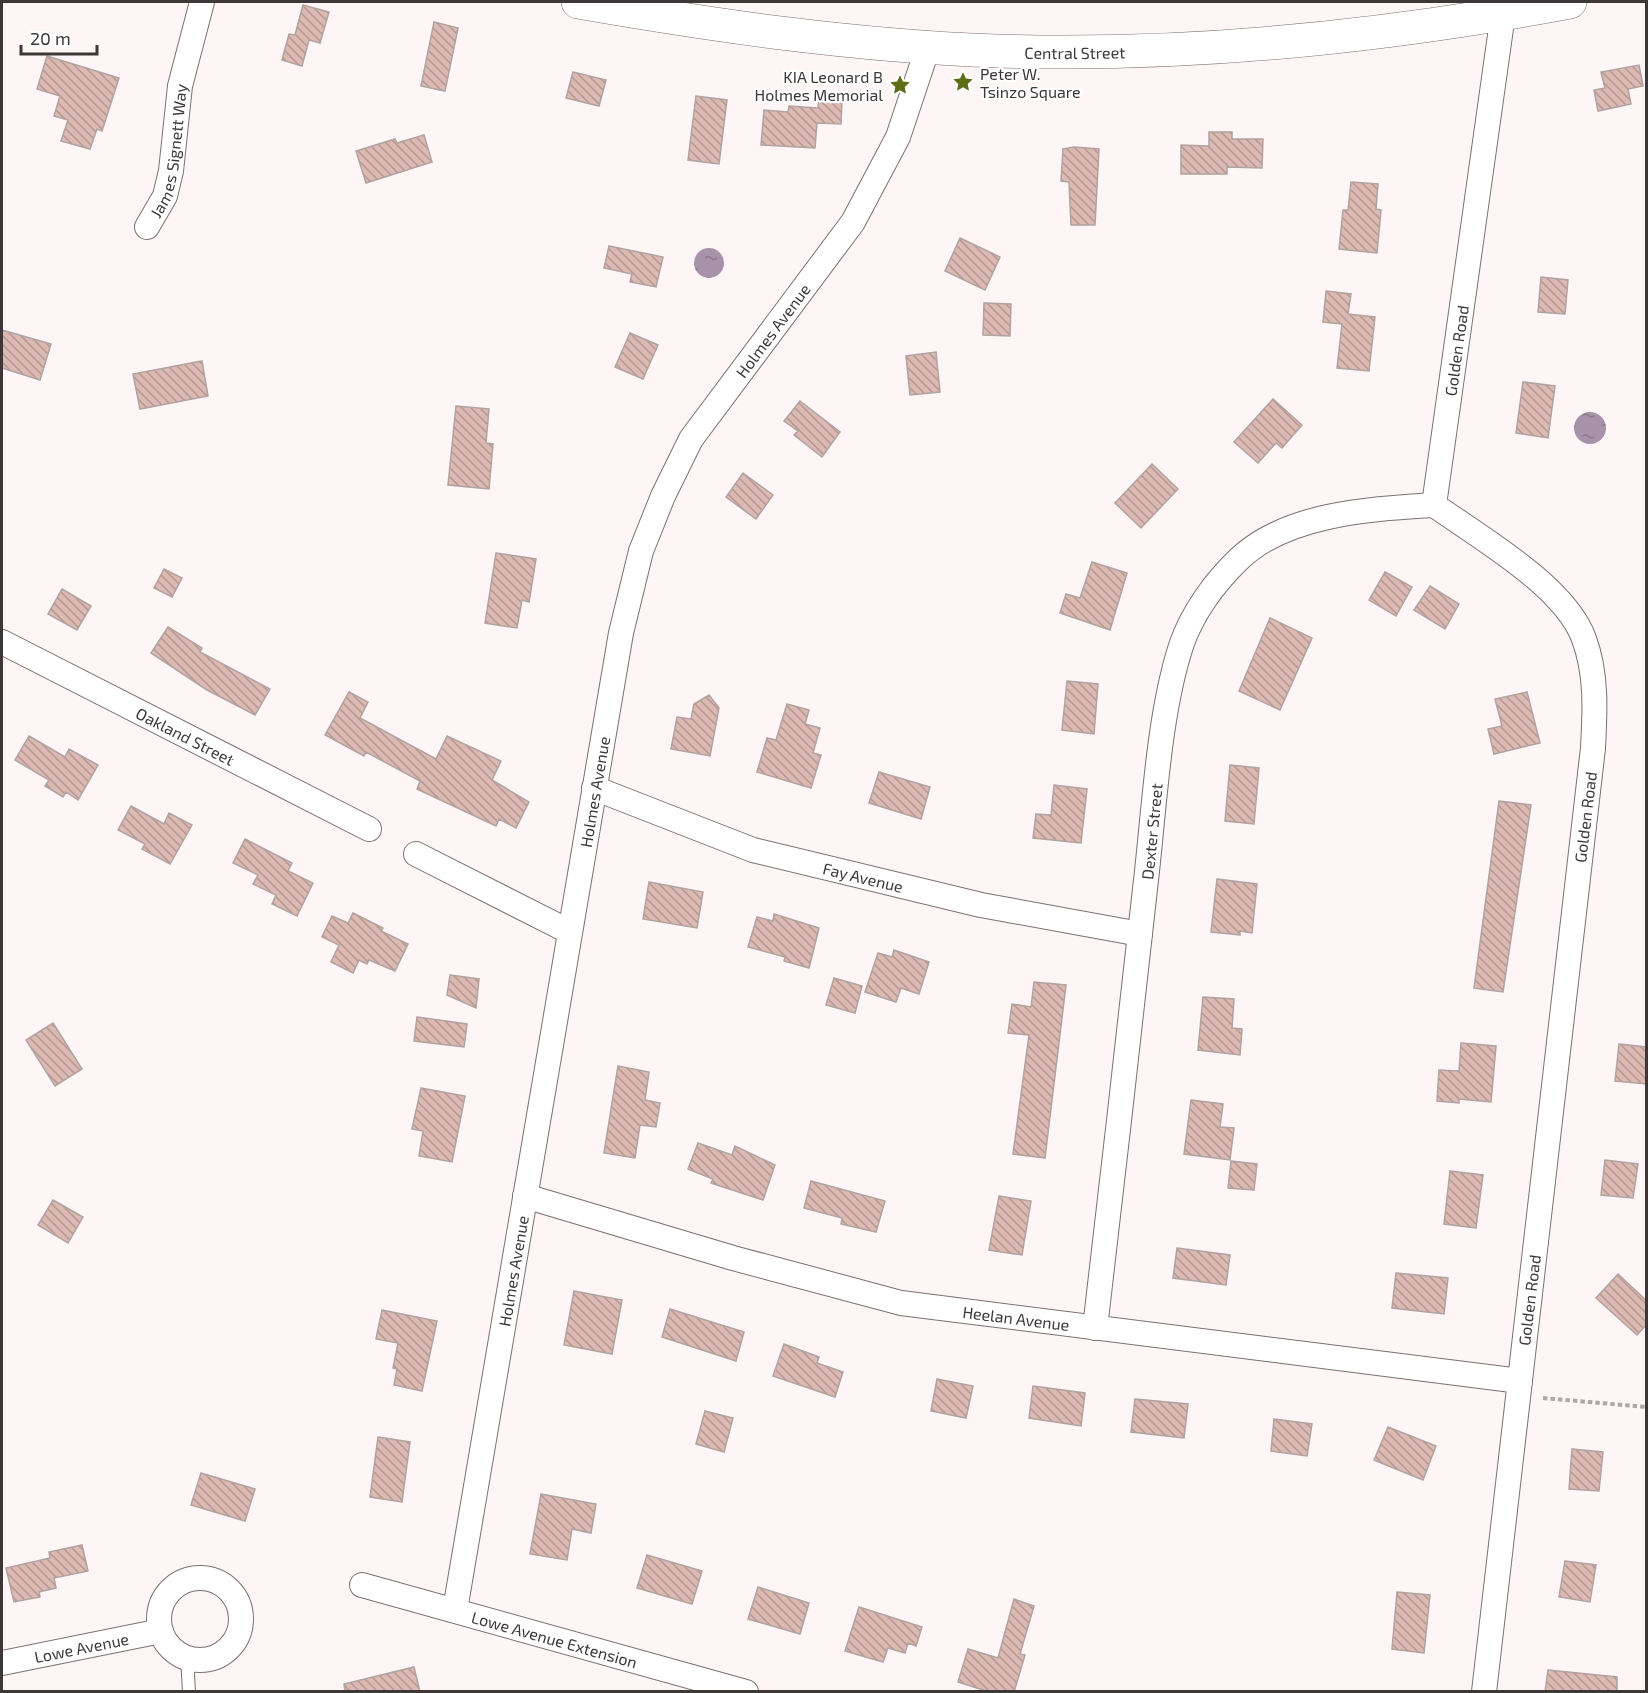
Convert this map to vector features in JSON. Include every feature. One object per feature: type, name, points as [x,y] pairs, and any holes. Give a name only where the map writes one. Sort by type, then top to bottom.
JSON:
[{"type":"main road","name":"Central Street","points":[[578,2],[665,17],[777,32],[928,47],[998,51],[1117,50],[1240,45],[1368,33],[1570,2]]},
{"type":"street","name":"James Signett Way","points":[[147,227],[165,196],[180,86],[202,2]]},
{"type":"street","name":"Golden Road","points":[[1484,1692],[1593,748],[1595,706],[1593,672],[1584,637],[1564,605],[1535,577],[1434,505],[1503,14]]},
{"type":"street","name":"Holmes Avenue","points":[[455,1610],[621,633],[641,551],[663,496],[691,439],[853,222],[898,137],[928,47]]},
{"type":"street","name":"Dexter Street","points":[[1095,1328],[1170,695],[1181,645],[1198,610],[1217,582],[1241,557],[1300,525],[1334,515],[1377,508],[1434,505]]},
{"type":"street","name":"Oakland Street","points":[[2,642],[369,830]]},
{"type":"street","name":"Fay Avenue","points":[[594,788],[753,850],[981,905],[1140,934]]},
{"type":"street","points":[[416,854],[570,932]]},
{"type":"street","name":"Heelan Avenue","points":[[525,1196],[733,1258],[901,1303],[1519,1388]]},
{"type":"street","points":[[194,1579],[209,1580],[229,1591],[240,1611],[240,1626],[234,1641],[224,1652],[210,1659],[187,1658],[173,1650],[161,1631],[160,1608],[167,1594],[179,1584],[194,1579]]},
{"type":"street","name":"Lowe Avenue Extension","points":[[362,1585],[746,1692]]},
{"type":"street","name":"Lowe Avenue","points":[[2,1664],[161,1631]]},
{"type":"lane","points":[[187,1658],[189,1692]]},
{"type":"path","points":[[1519,1388],[1647,1407]]},
{"type":"water","points":[[709,248],[715,249],[723,257],[723,269],[715,277],[709,278],[703,277],[695,269],[694,263],[695,257],[703,249]]},
{"type":"water","points":[[1590,412],[1601,417],[1606,428],[1601,439],[1590,444],[1579,439],[1574,428],[1579,417]]},
{"type":"building","points":[[303,5],[329,12],[320,43],[309,40],[302,66],[282,60],[289,34],[295,35]]},
{"type":"building","points":[[434,22],[458,28],[445,91],[421,86]]},
{"type":"building","points":[[47,56],[119,78],[102,131],[97,129],[90,149],[61,141],[68,120],[54,116],[60,96],[37,89]]},
{"type":"building","points":[[1639,65],[1643,86],[1628,89],[1631,104],[1598,111],[1594,90],[1605,88],[1601,72]]},
{"type":"building","points":[[573,72],[606,80],[599,106],[566,98]]},
{"type":"building","points":[[696,96],[727,100],[719,164],[688,160]]},
{"type":"building","points":[[819,97],[842,98],[841,124],[817,123],[815,148],[761,145],[764,110],[788,112],[789,106],[818,108]]},
{"type":"building","points":[[1209,132],[1232,132],[1232,139],[1263,139],[1262,168],[1227,167],[1227,174],[1181,174],[1181,145],[1209,146]]},
{"type":"building","points":[[424,135],[432,162],[366,183],[356,151],[395,139],[397,143]]},
{"type":"building","points":[[1074,147],[1099,149],[1095,225],[1071,225],[1069,182],[1061,181],[1063,149]]},
{"type":"building","points":[[1351,182],[1378,184],[1376,209],[1381,210],[1377,253],[1339,249],[1343,210],[1348,210]]},
{"type":"building","points":[[960,238],[1000,257],[985,290],[945,271]]},
{"type":"building","points":[[609,246],[663,257],[656,287],[630,282],[632,274],[604,268]]},
{"type":"building","points":[[1541,277],[1568,280],[1565,314],[1538,312]]},
{"type":"building","points":[[1326,291],[1351,294],[1348,314],[1375,317],[1369,371],[1337,368],[1342,324],[1323,322]]},
{"type":"building","points":[[984,303],[1011,304],[1010,336],[983,335]]},
{"type":"building","points":[[2,330],[51,344],[40,380],[2,368]]},
{"type":"building","points":[[630,333],[658,345],[643,379],[615,367]]},
{"type":"building","points":[[936,352],[940,392],[910,395],[906,356]]},
{"type":"building","points":[[202,361],[208,396],[140,409],[133,374]]},
{"type":"building","points":[[1523,382],[1555,386],[1548,438],[1516,433]]},
{"type":"building","points":[[1273,399],[1302,425],[1282,448],[1276,443],[1258,463],[1234,442]]},
{"type":"building","points":[[800,401],[840,432],[822,457],[794,435],[798,431],[784,421]]},
{"type":"building","points":[[456,406],[489,409],[486,443],[493,444],[489,489],[448,485]]},
{"type":"building","points":[[1152,464],[1178,489],[1141,528],[1115,503]]},
{"type":"building","points":[[743,473],[773,495],[756,519],[726,497]]},
{"type":"building","points":[[496,553],[536,559],[529,602],[522,600],[517,628],[485,623]]},
{"type":"building","points":[[1092,562],[1127,573],[1110,630],[1060,613],[1066,594],[1080,598]]},
{"type":"building","points":[[164,569],[182,578],[172,597],[154,588]]},
{"type":"building","points":[[1385,572],[1412,587],[1396,616],[1369,600]]},
{"type":"building","points":[[1430,586],[1459,604],[1445,629],[1414,610]]},
{"type":"building","points":[[62,589],[91,606],[77,630],[48,614]]},
{"type":"building","points":[[1270,618],[1312,638],[1280,710],[1239,691]]},
{"type":"building","points":[[168,627],[202,648],[200,652],[270,689],[255,715],[207,690],[151,653]]},
{"type":"building","points":[[1067,681],[1098,684],[1094,734],[1062,730]]},
{"type":"building","points":[[349,692],[368,702],[360,718],[436,759],[447,736],[501,761],[492,780],[529,802],[516,828],[499,819],[496,826],[417,789],[420,781],[366,752],[364,756],[325,735]]},
{"type":"building","points":[[1527,692],[1540,743],[1494,754],[1488,729],[1502,726],[1495,699]]},
{"type":"building","points":[[709,695],[719,708],[710,756],[671,749],[677,717],[691,719],[694,704]]},
{"type":"building","points":[[787,704],[809,710],[805,724],[820,728],[813,753],[821,755],[811,788],[757,772],[767,738],[776,740]]},
{"type":"building","points":[[29,736],[65,757],[69,749],[98,765],[78,800],[66,792],[63,797],[45,786],[49,780],[15,760]]},
{"type":"building","points":[[1230,765],[1259,768],[1254,824],[1225,821]]},
{"type":"building","points":[[879,772],[930,787],[921,819],[869,803]]},
{"type":"building","points":[[1054,785],[1087,789],[1081,843],[1033,838],[1036,814],[1051,815]]},
{"type":"building","points":[[1499,801],[1531,805],[1503,992],[1474,988]]},
{"type":"building","points":[[131,806],[164,824],[169,813],[192,825],[170,864],[142,849],[145,844],[118,830]]},
{"type":"building","points":[[245,839],[292,863],[288,871],[313,883],[297,916],[272,904],[276,895],[253,884],[258,875],[233,863]]},
{"type":"building","points":[[1217,879],[1257,884],[1252,933],[1240,931],[1240,935],[1211,932]]},
{"type":"building","points":[[649,882],[703,892],[697,928],[643,919]]},
{"type":"building","points":[[353,913],[383,928],[381,931],[408,944],[395,971],[369,960],[367,964],[359,960],[353,973],[331,962],[339,945],[322,937],[332,916],[348,923]]},
{"type":"building","points":[[774,914],[819,928],[809,968],[784,961],[785,957],[748,947],[757,917],[773,921]]},
{"type":"building","points":[[894,950],[929,962],[919,994],[901,988],[896,1002],[865,992],[878,953],[892,957]]},
{"type":"building","points":[[450,975],[479,979],[476,1008],[447,995]]},
{"type":"building","points":[[834,978],[862,986],[855,1013],[826,1005]]},
{"type":"building","points":[[1034,982],[1066,985],[1045,1158],[1013,1154],[1029,1035],[1008,1033],[1012,1004],[1031,1007]]},
{"type":"building","points":[[1203,997],[1234,999],[1232,1028],[1242,1029],[1240,1055],[1198,1050]]},
{"type":"building","points":[[417,1017],[467,1024],[464,1047],[414,1041]]},
{"type":"building","points":[[53,1023],[82,1069],[55,1086],[26,1040]]},
{"type":"building","points":[[1461,1043],[1496,1046],[1491,1102],[1459,1099],[1459,1103],[1437,1101],[1439,1070],[1459,1071]]},
{"type":"building","points":[[1619,1044],[1647,1047],[1647,1084],[1615,1081]]},
{"type":"building","points":[[618,1066],[649,1072],[645,1100],[660,1103],[656,1127],[640,1125],[635,1158],[604,1153]]},
{"type":"building","points":[[421,1088],[465,1096],[452,1162],[419,1156],[423,1131],[412,1129]]},
{"type":"building","points":[[1191,1100],[1223,1104],[1220,1127],[1234,1128],[1230,1160],[1184,1154]]},
{"type":"building","points":[[698,1143],[732,1155],[735,1146],[775,1165],[763,1200],[711,1183],[713,1179],[688,1169]]},
{"type":"building","points":[[1605,1160],[1638,1164],[1633,1198],[1601,1195]]},
{"type":"building","points":[[1231,1161],[1257,1164],[1254,1190],[1228,1188]]},
{"type":"building","points":[[1450,1171],[1483,1175],[1476,1228],[1444,1224]]},
{"type":"building","points":[[811,1181],[885,1201],[876,1232],[841,1224],[842,1218],[804,1208]]},
{"type":"building","points":[[999,1196],[1031,1201],[1022,1255],[989,1250]]},
{"type":"building","points":[[53,1200],[83,1217],[68,1243],[38,1225]]},
{"type":"building","points":[[1177,1248],[1230,1255],[1226,1285],[1173,1278]]},
{"type":"building","points":[[1396,1273],[1448,1278],[1444,1314],[1392,1308]]},
{"type":"building","points":[[1618,1274],[1647,1301],[1647,1324],[1637,1335],[1596,1298]]},
{"type":"building","points":[[574,1291],[622,1300],[612,1354],[564,1345]]},
{"type":"building","points":[[670,1309],[744,1332],[736,1361],[662,1337]]},
{"type":"building","points":[[382,1310],[437,1321],[422,1391],[394,1385],[397,1369],[393,1368],[398,1343],[376,1339]]},
{"type":"building","points":[[784,1344],[819,1357],[817,1363],[843,1372],[835,1397],[773,1376]]},
{"type":"building","points":[[937,1379],[973,1386],[966,1418],[931,1411]]},
{"type":"building","points":[[1033,1386],[1085,1393],[1081,1426],[1029,1418]]},
{"type":"building","points":[[1135,1399],[1188,1404],[1184,1438],[1131,1432]]},
{"type":"building","points":[[705,1411],[733,1418],[724,1452],[696,1444]]},
{"type":"building","points":[[1274,1419],[1312,1424],[1307,1456],[1271,1451]]},
{"type":"building","points":[[1388,1427],[1436,1446],[1423,1480],[1374,1460]]},
{"type":"building","points":[[378,1437],[410,1442],[402,1502],[370,1497]]},
{"type":"building","points":[[1572,1449],[1603,1452],[1599,1491],[1569,1489]]},
{"type":"building","points":[[201,1473],[255,1489],[245,1521],[191,1505]]},
{"type":"building","points":[[541,1494],[596,1504],[591,1533],[572,1529],[567,1560],[530,1554]]},
{"type":"building","points":[[82,1545],[88,1571],[54,1578],[56,1588],[39,1592],[40,1597],[14,1602],[6,1568],[50,1558],[49,1552]]},
{"type":"building","points":[[647,1555],[702,1571],[692,1604],[637,1588]]},
{"type":"building","points":[[1565,1561],[1596,1565],[1590,1602],[1559,1597]]},
{"type":"building","points":[[758,1587],[809,1603],[800,1634],[748,1619]]},
{"type":"building","points":[[1397,1592],[1430,1595],[1424,1653],[1392,1649]]},
{"type":"building","points":[[1014,1599],[1034,1606],[1020,1654],[1025,1655],[1014,1692],[989,1692],[958,1682],[968,1649],[998,1658]]},
{"type":"building","points":[[859,1607],[922,1627],[916,1646],[908,1643],[905,1653],[888,1648],[883,1662],[845,1651]]},
{"type":"building","points":[[414,1667],[420,1692],[345,1692],[344,1684]]},
{"type":"building","points":[[1548,1670],[1617,1677],[1617,1692],[1545,1692]]},
{"type":"place","name":"Peter W. Tsinzo Square","points":[[963,82]]},
{"type":"place","name":"KIA Leonard B Holmes Memorial","points":[[900,85]]}]
